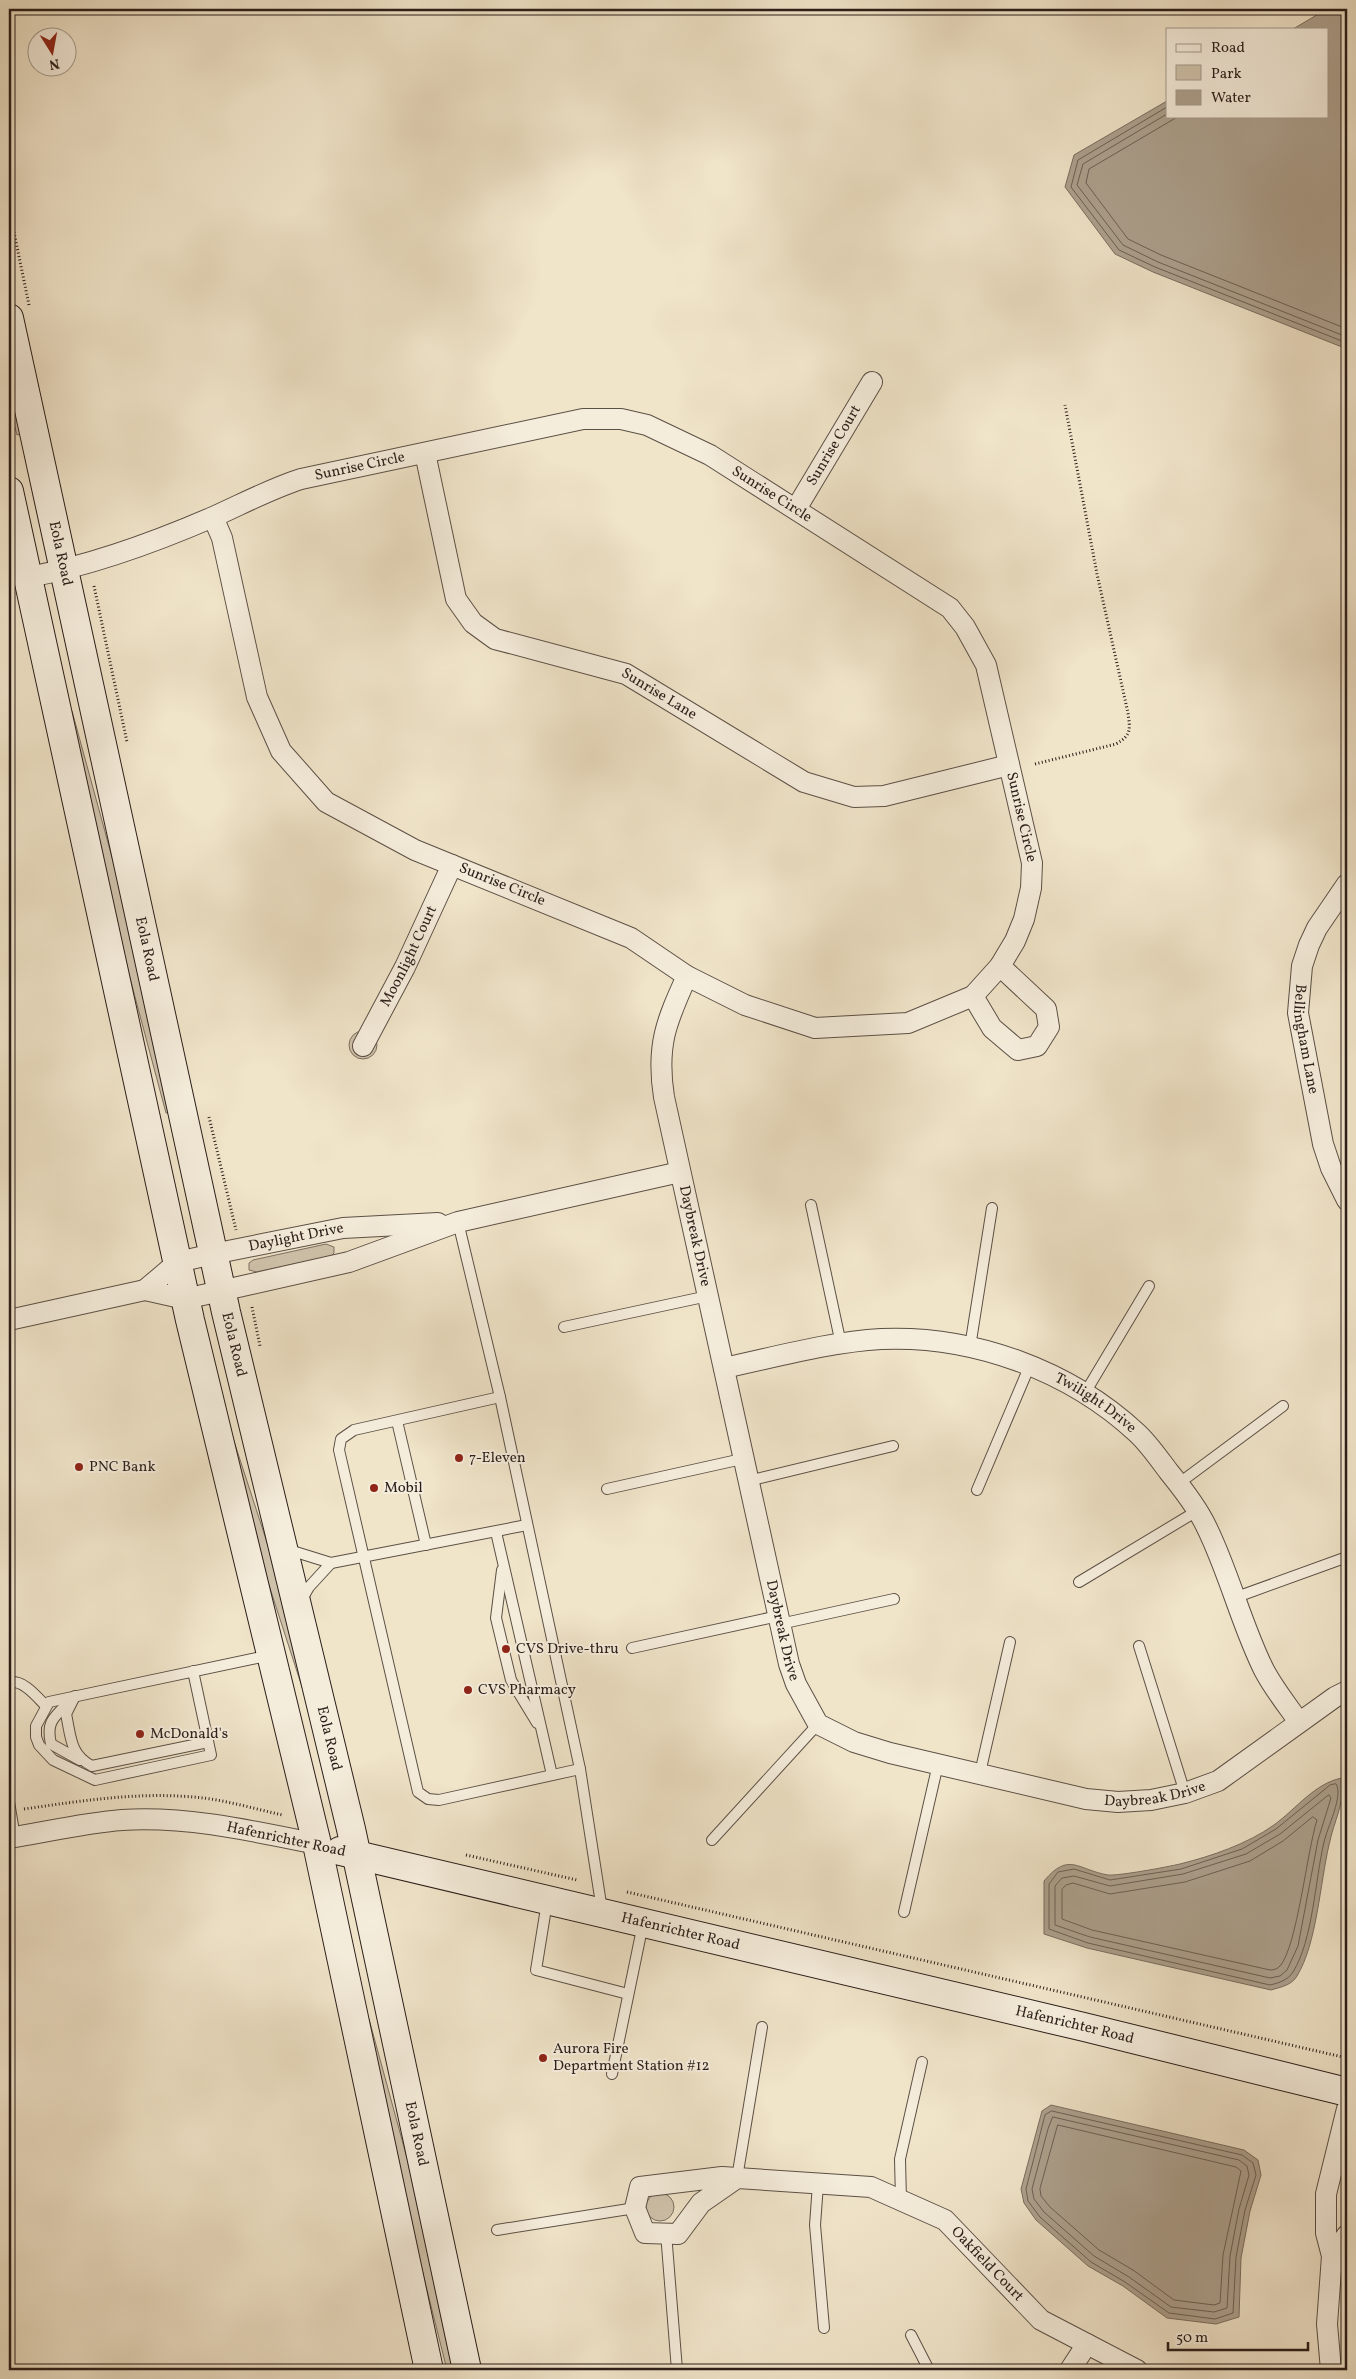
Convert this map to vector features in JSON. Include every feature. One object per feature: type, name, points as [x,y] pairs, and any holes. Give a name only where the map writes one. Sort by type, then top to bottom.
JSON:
[{"type":"street","name":"Eola Road","points":[[9,318],[221,1291],[356,1855],[467,2370]]},
{"type":"street","name":"Sunrise Court","points":[[796,509],[872,382]]},
{"type":"street","name":"Sunrise Circle","points":[[19,579],[64,570],[128,552],[213,517],[269,490],[301,479],[583,419],[622,419],[646,425],[710,455],[796,509],[950,608],[964,627],[986,665],[1032,863],[1031,888],[1024,919],[1015,941],[1000,966],[973,996],[908,1023],[815,1028],[745,1005],[687,976],[631,938],[415,850],[326,802],[280,751],[257,698],[222,538],[213,517]]},
{"type":"street","name":"Sunrise Lane","points":[[425,453],[456,599],[473,623],[495,639],[626,674],[804,782],[854,797],[884,796],[1009,765]]},
{"type":"street","points":[[9,491],[19,579],[240,1536],[272,1654],[317,1844],[429,2370]]},
{"type":"street","name":"Moonlight Court","points":[[362,1046],[405,967],[452,865]]},
{"type":"street","name":"Bellingham Lane","points":[[1347,884],[1317,928],[1309,945],[1302,966],[1298,1013],[1323,1144],[1331,1168],[1347,1200]]},
{"type":"street","points":[[973,996],[992,1028],[1018,1050],[1036,1046],[1050,1027],[1046,1009],[1000,966]]},
{"type":"street","name":"Daybreak Drive","points":[[687,976],[668,1017],[660,1053],[663,1090],[742,1459],[789,1664],[796,1684],[818,1724],[854,1742],[938,1764],[1086,1799],[1118,1802],[1151,1800],[1185,1794],[1218,1781],[1335,1697],[1347,1692]]},
{"type":"street","name":"Daylight Drive","points":[[9,1320],[145,1290],[185,1299],[349,1262],[458,1222],[680,1172]]},
{"type":"street","name":"Daylight Drive","points":[[145,1290],[178,1262],[214,1254],[343,1228],[458,1222]]},
{"type":"street","name":"Twilight Drive","points":[[724,1368],[841,1344],[881,1339],[924,1340],[970,1347],[1030,1365],[1085,1393],[1139,1434],[1197,1512],[1206,1526],[1264,1670],[1299,1722]]},
{"type":"street","name":"Hafenrichter Road","points":[[12,1837],[121,1820],[157,1820],[200,1822],[317,1844],[356,1855],[1347,2092]]},
{"type":"street","points":[[1331,2370],[1327,2324],[1332,2256],[1326,2232],[1326,2194],[1347,2109]]},
{"type":"street","name":"Oakfield Court","points":[[635,2208],[640,2187],[714,2178],[871,2188],[945,2220],[1041,2320],[1137,2370]]},
{"type":"street","points":[[635,2208],[645,2233],[678,2234],[700,2203],[737,2178]]},
{"type":"street","points":[[1332,2256],[1347,2235]]},
{"type":"street","points":[[1070,2370],[1087,2344]]},
{"type":"lane","points":[[811,1205],[841,1344]]},
{"type":"lane","points":[[970,1347],[992,1208]]},
{"type":"lane","points":[[458,1222],[500,1397],[580,1768],[603,1914]]},
{"type":"lane","points":[[1085,1393],[1149,1286]]},
{"type":"lane","points":[[564,1328],[708,1296]]},
{"type":"lane","points":[[977,1490],[1030,1365]]},
{"type":"lane","points":[[500,1397],[354,1430],[341,1439],[340,1450],[418,1792],[428,1799],[439,1800],[580,1768]]},
{"type":"lane","points":[[1178,1484],[1283,1406]]},
{"type":"lane","points":[[397,1421],[426,1545]]},
{"type":"lane","points":[[748,1481],[893,1446]]},
{"type":"lane","points":[[607,1489],[742,1459]]},
{"type":"lane","points":[[1079,1582],[1197,1512]]},
{"type":"lane","points":[[282,1546],[300,1554],[331,1563],[527,1525]]},
{"type":"lane","points":[[496,1532],[552,1775]]},
{"type":"lane","points":[[1234,1598],[1347,1557]]},
{"type":"lane","points":[[503,1562],[496,1618],[511,1680],[542,1730]]},
{"type":"lane","points":[[298,1608],[309,1587],[331,1563]]},
{"type":"lane","points":[[632,1648],[894,1599]]},
{"type":"lane","points":[[980,1774],[1010,1642]]},
{"type":"lane","points":[[1139,1646],[1185,1794]]},
{"type":"lane","points":[[193,1671],[211,1756],[95,1780],[53,1760],[39,1745],[36,1736],[36,1726],[49,1702],[75,1696],[272,1654]]},
{"type":"lane","points":[[9,1682],[14,1681],[24,1686],[46,1706]]},
{"type":"lane","points":[[75,1696],[66,1714],[74,1749],[80,1760]]},
{"type":"lane","points":[[75,1696],[53,1718],[48,1731],[51,1744],[92,1766],[208,1742]]},
{"type":"lane","points":[[712,1840],[818,1724]]},
{"type":"lane","points":[[904,1912],[938,1764]]},
{"type":"lane","points":[[9,1802],[12,1837]]},
{"type":"lane","points":[[547,1900],[536,1970],[628,1994]]},
{"type":"lane","points":[[612,2074],[643,1923]]},
{"type":"lane","points":[[737,2178],[762,2027]]},
{"type":"lane","points":[[901,2200],[900,2159],[922,2062]]},
{"type":"lane","points":[[818,2184],[815,2225],[824,2328]]},
{"type":"lane","points":[[497,2230],[635,2208]]},
{"type":"lane","points":[[666,2233],[677,2370]]},
{"type":"lane","points":[[911,2335],[929,2370]]},
{"type":"path","points":[[1034,764],[1116,744],[1126,738],[1130,730],[1128,712],[1098,574],[1065,405]]},
{"type":"path","points":[[464,1855],[577,1880]]},
{"type":"path","points":[[627,1892],[1347,2058]]},
{"type":"green space","points":[[9,377],[21,434],[17,435],[9,404]]},
{"type":"green space","points":[[72,711],[125,905],[171,1113],[166,1113],[119,937],[69,712]]},
{"type":"green space","points":[[363,1031],[373,1035],[377,1045],[373,1055],[363,1059],[353,1055],[349,1045],[353,1035]]},
{"type":"green space","points":[[326,1244],[334,1247],[334,1253],[331,1256],[257,1272],[249,1270],[249,1263],[253,1260]]},
{"type":"green space","points":[[230,1429],[275,1567],[306,1689],[303,1690],[255,1542]]},
{"type":"green space","points":[[366,2019],[369,2019],[422,2213],[455,2370],[447,2370],[411,2226]]},
{"type":"green space","points":[[660,2193],[670,2197],[674,2207],[670,2217],[660,2221],[650,2217],[646,2207],[650,2197]]},
{"type":"water","points":[[1327,9],[1347,9],[1347,349],[1153,272],[1115,254],[1065,187],[1074,155],[1166,102],[1166,118],[1328,118],[1328,28],[1295,28]]},
{"type":"water","points":[[1342,1778],[1341,1804],[1329,1845],[1314,1930],[1304,1962],[1295,1979],[1289,1984],[1271,1990],[1087,1948],[1044,1934],[1044,1881],[1060,1867],[1074,1865],[1098,1873],[1114,1875],[1180,1864],[1204,1857],[1241,1844],[1264,1832],[1314,1791],[1323,1785]]},
{"type":"water","points":[[1051,2105],[1244,2150],[1258,2160],[1261,2175],[1250,2211],[1241,2258],[1239,2317],[1216,2324],[1167,2318],[1123,2286],[1088,2266],[1036,2220],[1024,2203],[1021,2189],[1042,2111]]},
{"type":"place","name":"7-Eleven","points":[[459,1458]]},
{"type":"place","name":"PNC Bank","points":[[79,1467]]},
{"type":"place","name":"Mobil","points":[[374,1488]]},
{"type":"place","name":"CVS Drive-thru","points":[[506,1649]]},
{"type":"place","name":"CVS Pharmacy","points":[[468,1690]]},
{"type":"place","name":"McDonald's","points":[[140,1734]]},
{"type":"place","name":"Aurora Fire Department Station #12","points":[[543,2058]]}]
